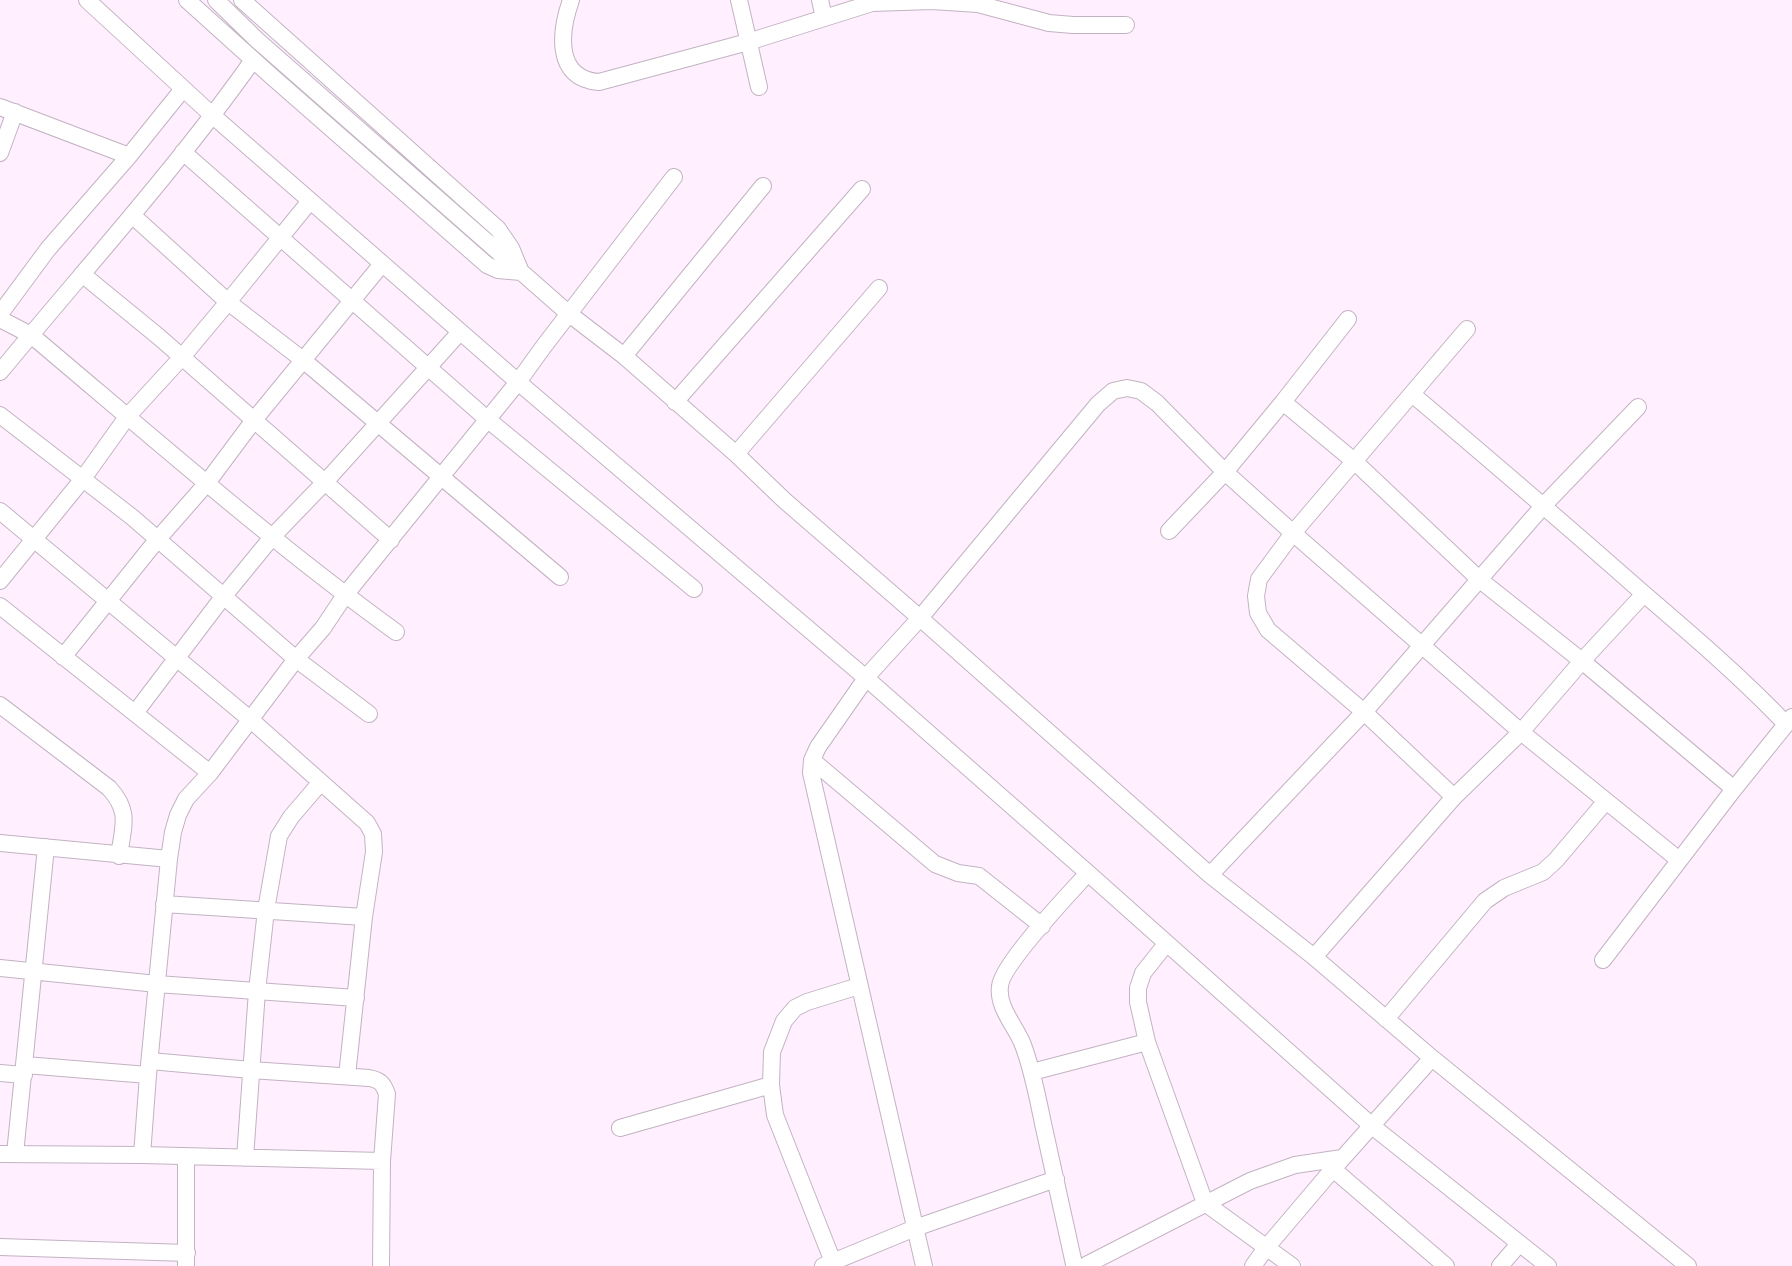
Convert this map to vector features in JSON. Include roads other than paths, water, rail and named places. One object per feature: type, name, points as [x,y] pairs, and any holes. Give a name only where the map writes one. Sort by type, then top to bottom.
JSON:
[{"type":"street","points":[[87,0],[183,89],[215,111],[310,201],[460,332],[520,379],[867,676],[1372,1126],[1548,1266]]},
{"type":"street","points":[[187,0],[487,265],[498,270],[521,272]]},
{"type":"street","points":[[216,0],[257,40],[568,313],[624,356],[736,454],[784,500],[1210,875],[1314,957],[1432,1058],[1688,1266]]},
{"type":"street","points":[[242,0],[498,229],[511,248],[521,272]]},
{"type":"street","points":[[571,0],[562,42],[564,56],[573,71],[587,81],[599,82],[748,42],[871,2],[932,1],[978,4],[1049,23],[1126,25]]},
{"type":"street","points":[[739,0],[759,87]]},
{"type":"street","points":[[820,0],[824,18]]},
{"type":"street","points":[[0,372],[28,334],[132,215],[253,60]]},
{"type":"street","points":[[183,89],[48,250],[2,318],[28,334],[345,595],[396,632]]},
{"type":"street","points":[[0,153],[7,109],[128,156]]},
{"type":"street","points":[[183,152],[487,419],[694,589]]},
{"type":"street","points":[[142,1155],[169,859],[173,832],[186,799],[210,773],[323,628],[345,595],[520,379],[674,177]]},
{"type":"street","points":[[624,356],[763,186]]},
{"type":"street","points":[[675,402],[862,188]]},
{"type":"street","points":[[0,581],[82,480],[127,417],[182,357],[310,201]]},
{"type":"street","points":[[132,215],[228,302],[303,360],[560,577]]},
{"type":"street","points":[[63,657],[157,540],[207,483],[254,420],[382,264]]},
{"type":"street","points":[[82,274],[182,357],[391,540]]},
{"type":"street","points":[[736,454],[879,288]]},
{"type":"street","points":[[1170,531],[1225,472],[1348,319]]},
{"type":"street","points":[[1454,797],[1364,712],[1268,630],[1258,613],[1256,596],[1259,579],[1293,533],[1467,329]]},
{"type":"street","points":[[135,713],[273,536],[460,332]]},
{"type":"street","points":[[924,1266],[811,773],[812,760],[818,747],[867,676],[920,618],[1098,404],[1113,391],[1127,388],[1140,391],[1157,403],[1225,472],[1293,533],[1521,732],[1679,860]]},
{"type":"street","points":[[1412,394],[1544,505],[1789,720],[1603,960]]},
{"type":"street","points":[[1283,402],[1354,461],[1480,580],[1582,661],[1734,789]]},
{"type":"street","points":[[1210,875],[1364,712],[1544,505],[1638,407]]},
{"type":"street","points":[[0,415],[132,517],[296,660],[369,714]]},
{"type":"street","points":[[0,512],[251,720],[367,823],[373,834],[374,852],[364,917],[347,1076]]},
{"type":"street","points":[[1314,957],[1454,797],[1521,732],[1644,594]]},
{"type":"street","points":[[0,607],[210,773]]},
{"type":"street","points":[[0,705],[120,800],[124,816],[119,856]]},
{"type":"street","points":[[812,760],[935,864],[958,873],[979,876],[1042,926]]},
{"type":"street","points":[[245,1158],[257,990],[266,910],[279,836],[291,817],[321,782]]},
{"type":"street","points":[[1387,1019],[1485,901],[1504,888],[1542,872],[1556,860],[1606,801]]},
{"type":"street","points":[[0,843],[169,859]]},
{"type":"street","points":[[46,847],[24,1070],[8,1154],[382,1161]]},
{"type":"street","points":[[1088,873],[1007,968],[1000,985],[1003,1006],[1018,1031],[1032,1072],[1056,1180],[1079,1265],[1250,1181],[1295,1165],[1338,1164],[1446,1266]]},
{"type":"street","points":[[164,904],[364,917]]},
{"type":"street","points":[[1167,944],[1143,973],[1138,988],[1138,1002],[1147,1042],[1205,1203],[1292,1266]]},
{"type":"street","points":[[0,968],[157,984],[356,998]]},
{"type":"street","points":[[859,986],[795,1008],[784,1021],[772,1052],[771,1085],[775,1115],[828,1264],[915,1228],[1056,1180]]},
{"type":"street","points":[[1032,1072],[1147,1042]]},
{"type":"street","points":[[1253,1266],[1338,1164],[1432,1058]]},
{"type":"street","points":[[0,1073],[24,1070],[149,1068],[251,1070],[377,1079],[383,1084],[387,1094],[382,1161],[381,1266]]},
{"type":"street","points":[[620,1128],[771,1085]]},
{"type":"street","points":[[0,1247],[186,1260],[186,1157]]},
{"type":"street","points":[[1500,1266],[1519,1244]]}]
